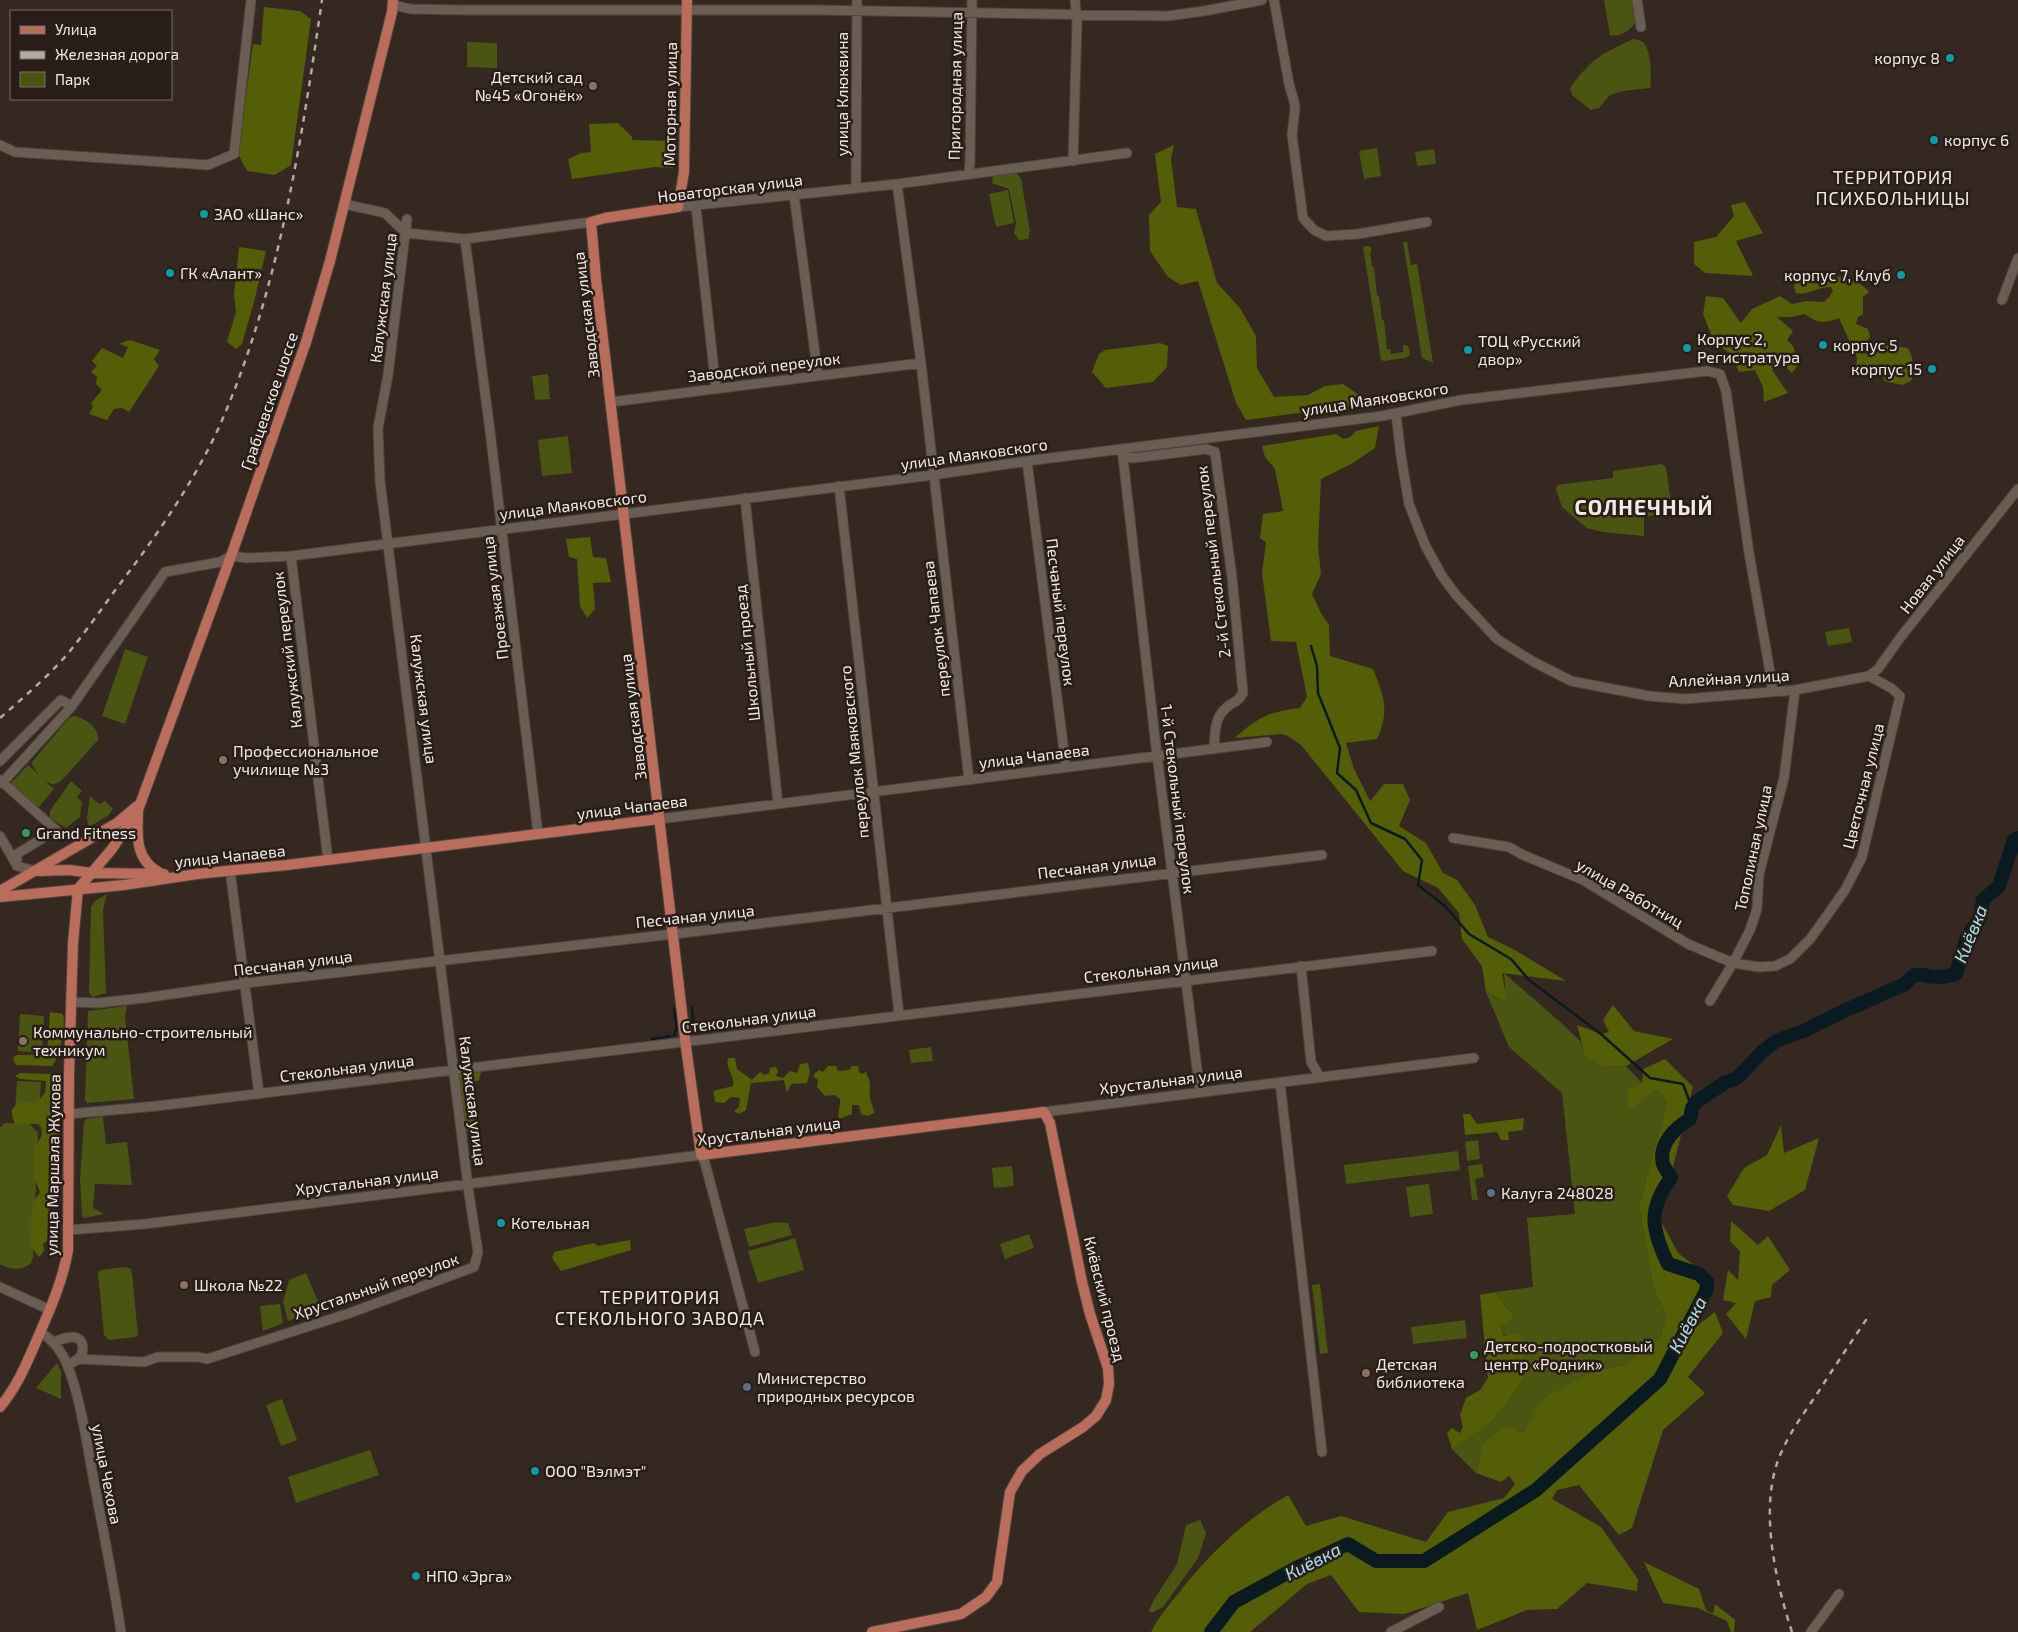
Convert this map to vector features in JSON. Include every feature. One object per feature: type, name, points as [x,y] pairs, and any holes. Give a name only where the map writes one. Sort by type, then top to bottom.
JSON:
[{"type":"main road","name":"Грабцевское шоссе","points":[[140,806],[306,342],[330,262],[393,2]]},
{"type":"main road","name":"Моторная улица","points":[[678,208],[684,172],[687,4]]},
{"type":"main road","name":"Новаторская улица","points":[[591,222],[605,218],[678,208]]},
{"type":"main road","name":"Заводская улица","points":[[591,222],[596,279],[673,934],[701,1155]]},
{"type":"main road","points":[[0,891],[117,823],[140,806]]},
{"type":"main road","points":[[78,889],[127,830],[140,806]]},
{"type":"main road","points":[[140,806],[138,847],[140,854],[152,869],[160,874]]},
{"type":"main road","name":"улица Чапаева","points":[[0,897],[124,885],[230,870],[328,860],[660,819]]},
{"type":"main road","points":[[36,871],[69,870],[92,873],[198,874]]},
{"type":"main road","name":"улица Маршала Жукова","points":[[0,1406],[10,1395],[28,1361],[50,1310],[64,1270],[68,1230],[72,1002],[75,906],[78,889]]},
{"type":"main road","name":"Хрустальная улица","points":[[701,1155],[1044,1112]]},
{"type":"main road","name":"Киёвский проезд","points":[[872,1632],[961,1614],[986,1597],[997,1582],[1010,1492],[1022,1471],[1040,1454],[1083,1427],[1096,1416],[1106,1400],[1109,1384],[1108,1368],[1090,1314],[1050,1123],[1044,1112]]},
{"type":"street","points":[[0,145],[15,152],[208,165],[234,154],[251,0]]},
{"type":"street","name":"улица Клюквина","points":[[856,188],[857,0]]},
{"type":"street","name":"Пригородная улица","points":[[969,173],[972,0]]},
{"type":"street","points":[[1074,161],[1075,0]]},
{"type":"street","points":[[393,2],[411,9],[463,10],[687,4],[857,10],[1167,16],[1262,0]]},
{"type":"street","points":[[1274,0],[1289,84],[1296,109],[1292,135],[1303,218],[1314,230],[1326,236],[1358,234],[1427,222]]},
{"type":"street","points":[[1638,0],[1641,27]]},
{"type":"street","name":"Новаторская улица","points":[[678,208],[897,184],[1127,153]]},
{"type":"street","points":[[897,184],[921,363],[933,475]]},
{"type":"street","points":[[794,195],[818,376]]},
{"type":"street","points":[[344,204],[385,213],[406,233]]},
{"type":"street","points":[[696,207],[716,389]]},
{"type":"street","name":"Калужская улица","points":[[407,219],[388,375],[378,428],[380,481],[468,1184]]},
{"type":"street","name":"Новаторская улица","points":[[406,233],[465,239],[591,222]]},
{"type":"street","name":"Проезжая улица","points":[[465,239],[538,834]]},
{"type":"street","points":[[2002,300],[2018,258]]},
{"type":"street","name":"Заводской переулок","points":[[611,402],[921,363]]},
{"type":"street","name":"улица Маяковского","points":[[231,556],[246,558],[291,556],[933,475],[1027,461],[1122,453],[1245,433],[1396,414],[1404,410],[1461,400],[1707,371],[1720,374],[1726,391],[1749,553],[1772,683],[1770,692]]},
{"type":"street","name":"Аллейная улица","points":[[1396,414],[1409,504],[1425,545],[1442,576],[1456,595],[1497,639],[1532,661],[1571,681],[1649,696],[1685,699],[1795,690],[1869,676]]},
{"type":"street","name":"2-й Стекольный переулок","points":[[1122,453],[1134,458],[1206,449],[1215,452],[1232,577],[1243,693],[1239,701],[1227,707],[1217,718],[1214,749]]},
{"type":"street","name":"1-й Стекольный переулок","points":[[1122,453],[1200,1092]]},
{"type":"street","name":"Песчаный переулок","points":[[1027,461],[1066,767]]},
{"type":"street","name":"переулок Чапаева","points":[[933,475],[969,780]]},
{"type":"street","name":"переулок Маяковского","points":[[839,486],[899,1015]]},
{"type":"street","name":"Новая улица","points":[[1869,676],[1878,669],[1900,638],[2018,489]]},
{"type":"street","name":"Школьный проезд","points":[[744,498],[778,804]]},
{"type":"street","points":[[17,866],[17,854],[56,830],[1,782],[72,706],[165,572],[220,562],[231,556]]},
{"type":"street","name":"Калужский переулок","points":[[291,556],[328,860]]},
{"type":"street","name":"Цветочная улица","points":[[1733,963],[1759,967],[1775,966],[1790,959],[1811,938],[1845,890],[1862,857],[1900,696],[1891,688],[1869,676]]},
{"type":"street","name":"Тополиная улица","points":[[1710,1001],[1750,930],[1757,909],[1759,874],[1784,778],[1795,690]]},
{"type":"street","points":[[0,761],[61,700],[72,706]]},
{"type":"street","name":"улица Чапаева","points":[[660,819],[1268,742]]},
{"type":"street","points":[[0,836],[17,866],[36,871]]},
{"type":"street","name":"улица Работниц","points":[[1453,838],[1509,846],[1523,855],[1583,880],[1688,944],[1733,963]]},
{"type":"street","name":"Песчаная улица","points":[[72,1002],[98,1003],[1322,855]]},
{"type":"street","points":[[230,870],[259,1094]]},
{"type":"street","name":"Стекольная улица","points":[[69,1114],[259,1094],[1432,951]]},
{"type":"street","points":[[1301,966],[1311,1062],[1320,1077]]},
{"type":"street","name":"Хрустальная улица","points":[[1044,1112],[1474,1058]]},
{"type":"street","points":[[1280,1082],[1322,1452]]},
{"type":"street","name":"Хрустальная улица","points":[[68,1230],[145,1224],[701,1155]]},
{"type":"street","name":"Заводская улица","points":[[701,1155],[755,1352]]},
{"type":"street","name":"Хрустальный переулок","points":[[79,1359],[144,1362],[158,1357],[198,1356],[207,1360],[350,1313],[474,1268],[478,1252],[468,1184]]},
{"type":"street","points":[[0,1286],[50,1310]]},
{"type":"street","name":"улица Чехова","points":[[40,1332],[53,1342],[68,1365],[86,1443],[121,1632]]},
{"type":"street","points":[[53,1342],[68,1338],[79,1339],[83,1344],[79,1359],[68,1365]]},
{"type":"street","points":[[1812,1632],[1839,1594]]},
{"type":"street","points":[[1391,1632],[1439,1607]]},
{"type":"green space","points":[[1604,0],[1633,0],[1636,22],[1631,28],[1618,35],[1610,35]]},
{"type":"green space","points":[[264,7],[300,11],[311,19],[291,165],[275,175],[247,171],[238,154],[253,44],[261,45]]},
{"type":"green space","points":[[1633,39],[1644,43],[1648,52],[1651,71],[1650,88],[1623,91],[1610,95],[1599,108],[1591,110],[1572,95],[1570,88],[1584,70],[1597,58]]},
{"type":"green space","points":[[467,42],[497,43],[497,68],[467,67]]},
{"type":"green space","points":[[618,123],[632,137],[632,140],[673,141],[673,168],[655,167],[572,179],[568,159],[581,153],[591,152],[589,124]]},
{"type":"green space","points":[[1174,145],[1171,159],[1177,207],[1196,209],[1217,283],[1240,308],[1256,336],[1257,368],[1274,397],[1308,395],[1325,386],[1343,384],[1359,395],[1353,406],[1246,420],[1236,403],[1198,281],[1181,285],[1168,277],[1150,251],[1149,215],[1161,202],[1155,154]]},
{"type":"green space","points":[[1377,148],[1381,176],[1364,179],[1359,151]]},
{"type":"green space","points":[[1434,149],[1436,164],[1417,166],[1415,152]]},
{"type":"green space","points":[[1016,172],[1021,179],[1030,231],[1028,239],[1019,240],[1014,233],[1016,223],[1009,189],[992,183],[993,176]]},
{"type":"green space","points":[[1008,190],[1014,223],[996,227],[989,194]]},
{"type":"green space","points":[[1745,202],[1763,233],[1736,241],[1753,276],[1705,273],[1694,264],[1694,242],[1716,237],[1734,216],[1731,205]]},
{"type":"green space","points":[[1403,242],[1407,242],[1411,265],[1417,264],[1433,363],[1422,358]]},
{"type":"green space","points":[[239,247],[266,251],[242,344],[236,349],[227,342],[236,312],[234,295]]},
{"type":"green space","points":[[1363,247],[1371,247],[1372,267],[1374,267],[1382,320],[1384,320],[1387,349],[1390,349],[1391,354],[1403,352],[1403,345],[1409,347],[1410,355],[1405,358],[1381,360]]},
{"type":"green space","points":[[1814,274],[1836,276],[1851,280],[1869,292],[1863,297],[1863,314],[1858,317],[1856,324],[1868,329],[1870,336],[1866,344],[1875,351],[1877,344],[1908,348],[1913,364],[1911,381],[1902,385],[1884,381],[1882,374],[1872,368],[1856,366],[1857,358],[1839,318],[1821,322],[1805,314],[1777,317],[1793,331],[1787,340],[1793,346],[1799,364],[1792,373],[1781,363],[1772,370],[1788,393],[1764,402],[1763,387],[1755,370],[1739,372],[1732,356],[1713,339],[1703,314],[1706,296],[1723,298],[1741,323],[1752,309],[1780,296],[1792,304],[1807,301],[1824,302],[1833,291],[1831,287],[1800,294],[1796,293],[1795,284]]},
{"type":"green space","points":[[130,340],[160,350],[154,359],[159,366],[129,412],[122,408],[114,409],[107,420],[89,414],[93,407],[91,403],[102,390],[96,384],[97,377],[91,372],[97,366],[92,361],[102,348],[123,358],[128,347],[119,344]]},
{"type":"green space","points":[[1160,343],[1168,346],[1167,367],[1153,382],[1106,388],[1092,372],[1099,354],[1105,350]]},
{"type":"green space","points":[[548,374],[550,399],[535,400],[532,376]]},
{"type":"green space","points":[[1379,426],[1375,448],[1353,463],[1321,479],[1318,546],[1321,574],[1312,594],[1329,625],[1330,656],[1373,669],[1383,696],[1383,720],[1377,739],[1346,743],[1354,769],[1370,801],[1384,784],[1403,784],[1410,800],[1399,826],[1426,843],[1443,873],[1457,880],[1475,905],[1488,937],[1515,950],[1566,981],[1502,973],[1507,1003],[1486,992],[1482,966],[1462,939],[1459,913],[1438,888],[1403,871],[1301,745],[1282,734],[1235,738],[1250,725],[1264,717],[1281,711],[1300,708],[1307,697],[1296,642],[1271,641],[1262,573],[1266,542],[1260,538],[1263,514],[1283,511],[1275,469],[1265,457],[1262,446],[1336,434],[1344,439],[1350,437],[1356,431]]},
{"type":"green space","points":[[568,436],[572,473],[542,476],[538,440]]},
{"type":"green space","points":[[1662,464],[1666,468],[1672,509],[1669,513],[1644,517],[1644,536],[1602,532],[1587,528],[1562,507],[1556,489],[1557,485],[1613,478],[1613,471]]},
{"type":"green space","points":[[590,537],[593,557],[606,558],[611,582],[593,583],[595,609],[587,618],[580,606],[577,559],[569,557],[566,539]]},
{"type":"green space","points":[[1849,628],[1852,642],[1828,646],[1825,632]]},
{"type":"green space","points":[[125,649],[148,657],[125,724],[102,716]]},
{"type":"green space","points":[[73,716],[82,718],[94,727],[98,740],[62,780],[51,784],[40,776],[34,769],[32,762],[69,718]]},
{"type":"green space","points":[[28,765],[54,789],[38,808],[10,784]]},
{"type":"green space","points":[[71,781],[82,791],[77,797],[82,802],[80,817],[66,828],[50,818],[50,811]]},
{"type":"green space","points":[[90,796],[99,804],[105,801],[113,809],[109,815],[89,827],[87,819]]},
{"type":"green space","points":[[107,894],[103,910],[106,993],[93,997],[89,993],[91,907],[95,901]]},
{"type":"green space","points":[[1504,973],[1580,1041],[1586,1056],[1604,1067],[1626,1066],[1643,1084],[1629,1109],[1657,1090],[1667,1101],[1639,1206],[1653,1288],[1666,1315],[1661,1337],[1624,1365],[1594,1371],[1524,1435],[1506,1425],[1482,1444],[1476,1473],[1452,1449],[1491,1423],[1524,1378],[1521,1361],[1499,1326],[1515,1318],[1495,1292],[1533,1287],[1527,1218],[1575,1214],[1562,1093],[1509,1047],[1486,992],[1506,1003]]},
{"type":"green space","points":[[1613,1005],[1634,1031],[1673,1039],[1626,1066],[1604,1067],[1585,1056],[1577,1025],[1601,1034],[1609,1032],[1603,1020]]},
{"type":"green space","points":[[127,1006],[125,1016],[134,1099],[87,1103],[85,1100],[88,1011]]},
{"type":"green space","points":[[50,1012],[63,1014],[64,1019],[62,1042],[55,1062],[52,1066],[16,1065],[13,1059],[16,1055],[47,1055]]},
{"type":"green space","points":[[20,1014],[44,1016],[42,1053],[18,1051]]},
{"type":"green space","points":[[931,1047],[933,1061],[911,1063],[909,1050]]},
{"type":"green space","points":[[728,1058],[735,1058],[737,1069],[752,1080],[760,1072],[765,1075],[769,1073],[770,1068],[776,1067],[778,1071],[776,1076],[783,1078],[790,1071],[797,1073],[800,1064],[808,1063],[810,1072],[807,1083],[791,1084],[787,1093],[784,1080],[751,1083],[746,1110],[739,1114],[734,1111],[739,1107],[740,1098],[731,1097],[724,1103],[715,1102],[713,1091],[733,1086],[733,1079],[727,1062]]},
{"type":"green space","points":[[1665,1059],[1693,1087],[1660,1219],[1678,1253],[1708,1276],[1690,1322],[1697,1326],[1715,1312],[1723,1333],[1688,1377],[1705,1393],[1663,1430],[1632,1528],[1619,1535],[1579,1485],[1557,1490],[1552,1499],[1601,1527],[1638,1579],[1637,1591],[1587,1583],[1557,1609],[1527,1610],[1477,1630],[1468,1593],[1404,1614],[1359,1612],[1331,1575],[1307,1584],[1250,1632],[1151,1632],[1167,1608],[1214,1552],[1256,1516],[1288,1495],[1306,1526],[1341,1516],[1426,1542],[1448,1512],[1504,1498],[1515,1484],[1509,1476],[1501,1482],[1476,1473],[1482,1444],[1506,1425],[1524,1434],[1542,1399],[1594,1371],[1624,1365],[1661,1337],[1666,1315],[1653,1288],[1639,1206],[1667,1101],[1657,1090],[1629,1110],[1628,1089],[1642,1084],[1643,1069]]},
{"type":"green space","points":[[828,1066],[836,1066],[838,1071],[849,1070],[852,1066],[858,1066],[859,1072],[862,1074],[866,1072],[870,1082],[870,1099],[874,1113],[868,1116],[861,1114],[859,1105],[852,1105],[852,1114],[839,1119],[840,1099],[834,1095],[825,1096],[817,1087],[818,1080],[814,1077],[814,1074],[819,1070],[823,1072]]},
{"type":"green space","points":[[477,1069],[481,1072],[479,1080],[470,1084],[476,1130],[469,1133],[463,1125],[458,1077],[461,1071]]},
{"type":"green space","points":[[20,1073],[50,1074],[55,1076],[60,1152],[58,1159],[58,1187],[54,1200],[49,1205],[47,1241],[43,1244],[44,1251],[39,1257],[30,1245],[32,1204],[40,1192],[34,1177],[34,1149],[42,1135],[41,1127],[38,1124],[15,1124],[12,1109],[20,1102],[36,1103],[45,1093],[46,1081],[20,1079],[15,1076]]},
{"type":"green space","points":[[17,1081],[41,1082],[39,1113],[15,1111]]},
{"type":"green space","points":[[1463,1114],[1470,1114],[1477,1124],[1524,1118],[1523,1130],[1508,1132],[1509,1140],[1501,1140],[1497,1132],[1465,1135]]},
{"type":"green space","points":[[103,1117],[106,1144],[127,1142],[132,1185],[95,1184],[93,1208],[104,1214],[84,1218],[82,1215],[80,1179],[84,1122],[86,1119]]},
{"type":"green space","points":[[5,1123],[30,1124],[38,1133],[33,1257],[31,1263],[20,1268],[8,1268],[0,1264],[0,1127]]},
{"type":"green space","points":[[1781,1125],[1784,1153],[1819,1138],[1805,1190],[1769,1211],[1733,1205],[1727,1196],[1744,1168],[1767,1155]]},
{"type":"green space","points":[[1478,1140],[1480,1159],[1467,1161],[1465,1142]]},
{"type":"green space","points":[[1458,1151],[1460,1170],[1346,1184],[1344,1165]]},
{"type":"green space","points":[[1482,1164],[1484,1177],[1475,1179],[1478,1200],[1472,1200],[1468,1166]]},
{"type":"green space","points":[[1012,1166],[1014,1186],[994,1188],[992,1168]]},
{"type":"green space","points":[[1429,1184],[1433,1214],[1410,1217],[1406,1187]]},
{"type":"green space","points":[[1731,1221],[1758,1245],[1768,1236],[1790,1270],[1772,1285],[1771,1297],[1755,1301],[1746,1339],[1726,1314],[1736,1303],[1723,1300],[1728,1270],[1738,1280],[1740,1251],[1730,1241]]},
{"type":"green space","points":[[776,1222],[788,1223],[792,1235],[749,1247],[744,1229]]},
{"type":"green space","points":[[1029,1234],[1034,1248],[1005,1259],[1000,1244]]},
{"type":"green space","points":[[795,1238],[804,1270],[758,1283],[748,1251]]},
{"type":"green space","points":[[630,1240],[631,1250],[561,1271],[552,1258],[554,1252],[594,1243],[598,1246]]},
{"type":"green space","points":[[126,1267],[131,1269],[132,1274],[138,1335],[109,1340],[104,1335],[98,1273],[101,1270]]},
{"type":"green space","points":[[306,1273],[321,1309],[288,1321],[283,1302],[289,1280]]},
{"type":"green space","points":[[1320,1284],[1328,1353],[1320,1354],[1312,1285]]},
{"type":"green space","points":[[1495,1292],[1515,1318],[1500,1326],[1504,1336],[1518,1334],[1528,1350],[1521,1361],[1524,1378],[1491,1423],[1452,1449],[1447,1433],[1452,1428],[1460,1433],[1463,1427],[1460,1415],[1466,1398],[1480,1390],[1488,1378],[1480,1295]]},
{"type":"green space","points":[[280,1304],[283,1323],[263,1331],[260,1306]]},
{"type":"green space","points":[[1465,1320],[1467,1338],[1413,1344],[1411,1327]]},
{"type":"green space","points":[[57,1363],[61,1372],[61,1399],[36,1388]]},
{"type":"green space","points":[[282,1399],[297,1440],[281,1446],[266,1405]]},
{"type":"green space","points":[[370,1450],[379,1475],[296,1503],[288,1477]]},
{"type":"green space","points":[[1200,1520],[1206,1533],[1198,1558],[1163,1607],[1151,1613],[1149,1610],[1155,1598],[1177,1564],[1186,1525]]},
{"type":"green space","points":[[1644,1562],[1699,1589],[1706,1610],[1713,1614],[1715,1604],[1735,1620],[1734,1632],[1731,1632],[1727,1621],[1698,1608],[1663,1603]]},
{"type":"waterway","points":[[1311,646],[1317,666],[1318,693],[1340,748],[1337,773],[1356,790],[1371,823],[1405,839],[1422,860],[1418,885],[1445,906],[1469,934],[1511,959],[1529,980],[1601,1034],[1650,1078],[1683,1084],[1692,1108]]},
{"type":"waterway","name":"Киёвка","points":[[1211,1632],[1234,1602],[1298,1567],[1348,1544],[1376,1561],[1424,1561],[1536,1490],[1660,1379],[1706,1291],[1707,1282],[1699,1274],[1668,1264],[1658,1241],[1654,1220],[1655,1210],[1663,1189],[1671,1178],[1663,1164],[1662,1157],[1665,1143],[1679,1127],[1690,1119],[1695,1103],[1724,1083],[1737,1078],[1763,1051],[1776,1041],[1803,1031],[1905,984],[1913,976],[1920,974],[1939,977],[1956,974],[1967,937],[1980,918],[1983,900],[1999,886],[2014,840],[2018,838]]},
{"type":"waterway","points":[[674,1008],[677,1027],[674,1035]]},
{"type":"waterway","points":[[692,1008],[694,1031]]},
{"type":"waterway","points":[[652,1039],[670,1036]]},
{"type":"railway","points":[[0,718],[54,669],[88,628],[145,550],[186,489],[220,425],[258,322],[273,269],[306,108],[322,0]]},
{"type":"railway","points":[[1792,1632],[1780,1589],[1772,1542],[1770,1518],[1774,1473],[1781,1453],[1793,1430],[1870,1314]]},
{"type":"place","name":"корпус 8","points":[[1950,58]]},
{"type":"place","name":"Детский сад №45 «Огонёк»","points":[[593,86]]},
{"type":"place","name":"корпус 6","points":[[1934,140]]},
{"type":"place","name":"ЗАО «Шанс»","points":[[204,214]]},
{"type":"place","name":"ГК «Алант»","points":[[170,273]]},
{"type":"place","name":"корпус 7, Клуб","points":[[1901,275]]},
{"type":"place","name":"корпус 5","points":[[1823,345]]},
{"type":"place","name":"Корпус 2, Регистратура","points":[[1687,348]]},
{"type":"place","name":"ТОЦ «Русский двор»","points":[[1468,350]]},
{"type":"place","name":"корпус 15","points":[[1932,369]]},
{"type":"place","name":"Профессиональное училище №3","points":[[223,760]]},
{"type":"place","name":"Grand Fitness","points":[[26,833]]},
{"type":"place","name":"Коммунально-строительный техникум","points":[[23,1041]]},
{"type":"place","name":"Калуга 248028","points":[[1491,1193]]},
{"type":"place","name":"Котельная","points":[[501,1223]]},
{"type":"place","name":"Школа №22","points":[[184,1285]]},
{"type":"place","name":"Детско-подростковый центр «Родник»","points":[[1474,1355]]},
{"type":"place","name":"Детская библиотека","points":[[1366,1373]]},
{"type":"place","name":"Министерство природных ресурсов","points":[[747,1387]]},
{"type":"place","name":"ООО \"Вэлмэт\"","points":[[535,1471]]},
{"type":"place","name":"НПО «Эрга»","points":[[416,1576]]},
{"type":"district","name":"ТЕРРИТОРИЯ ПСИХБОЛЬНИЦЫ","points":[[1893,188]]},
{"type":"district","name":"СОЛНЕЧНЫЙ","points":[[1644,508]]},
{"type":"district","name":"ТЕРРИТОРИЯ СТЕКОЛЬНОГО ЗАВОДА","points":[[660,1308]]}]
